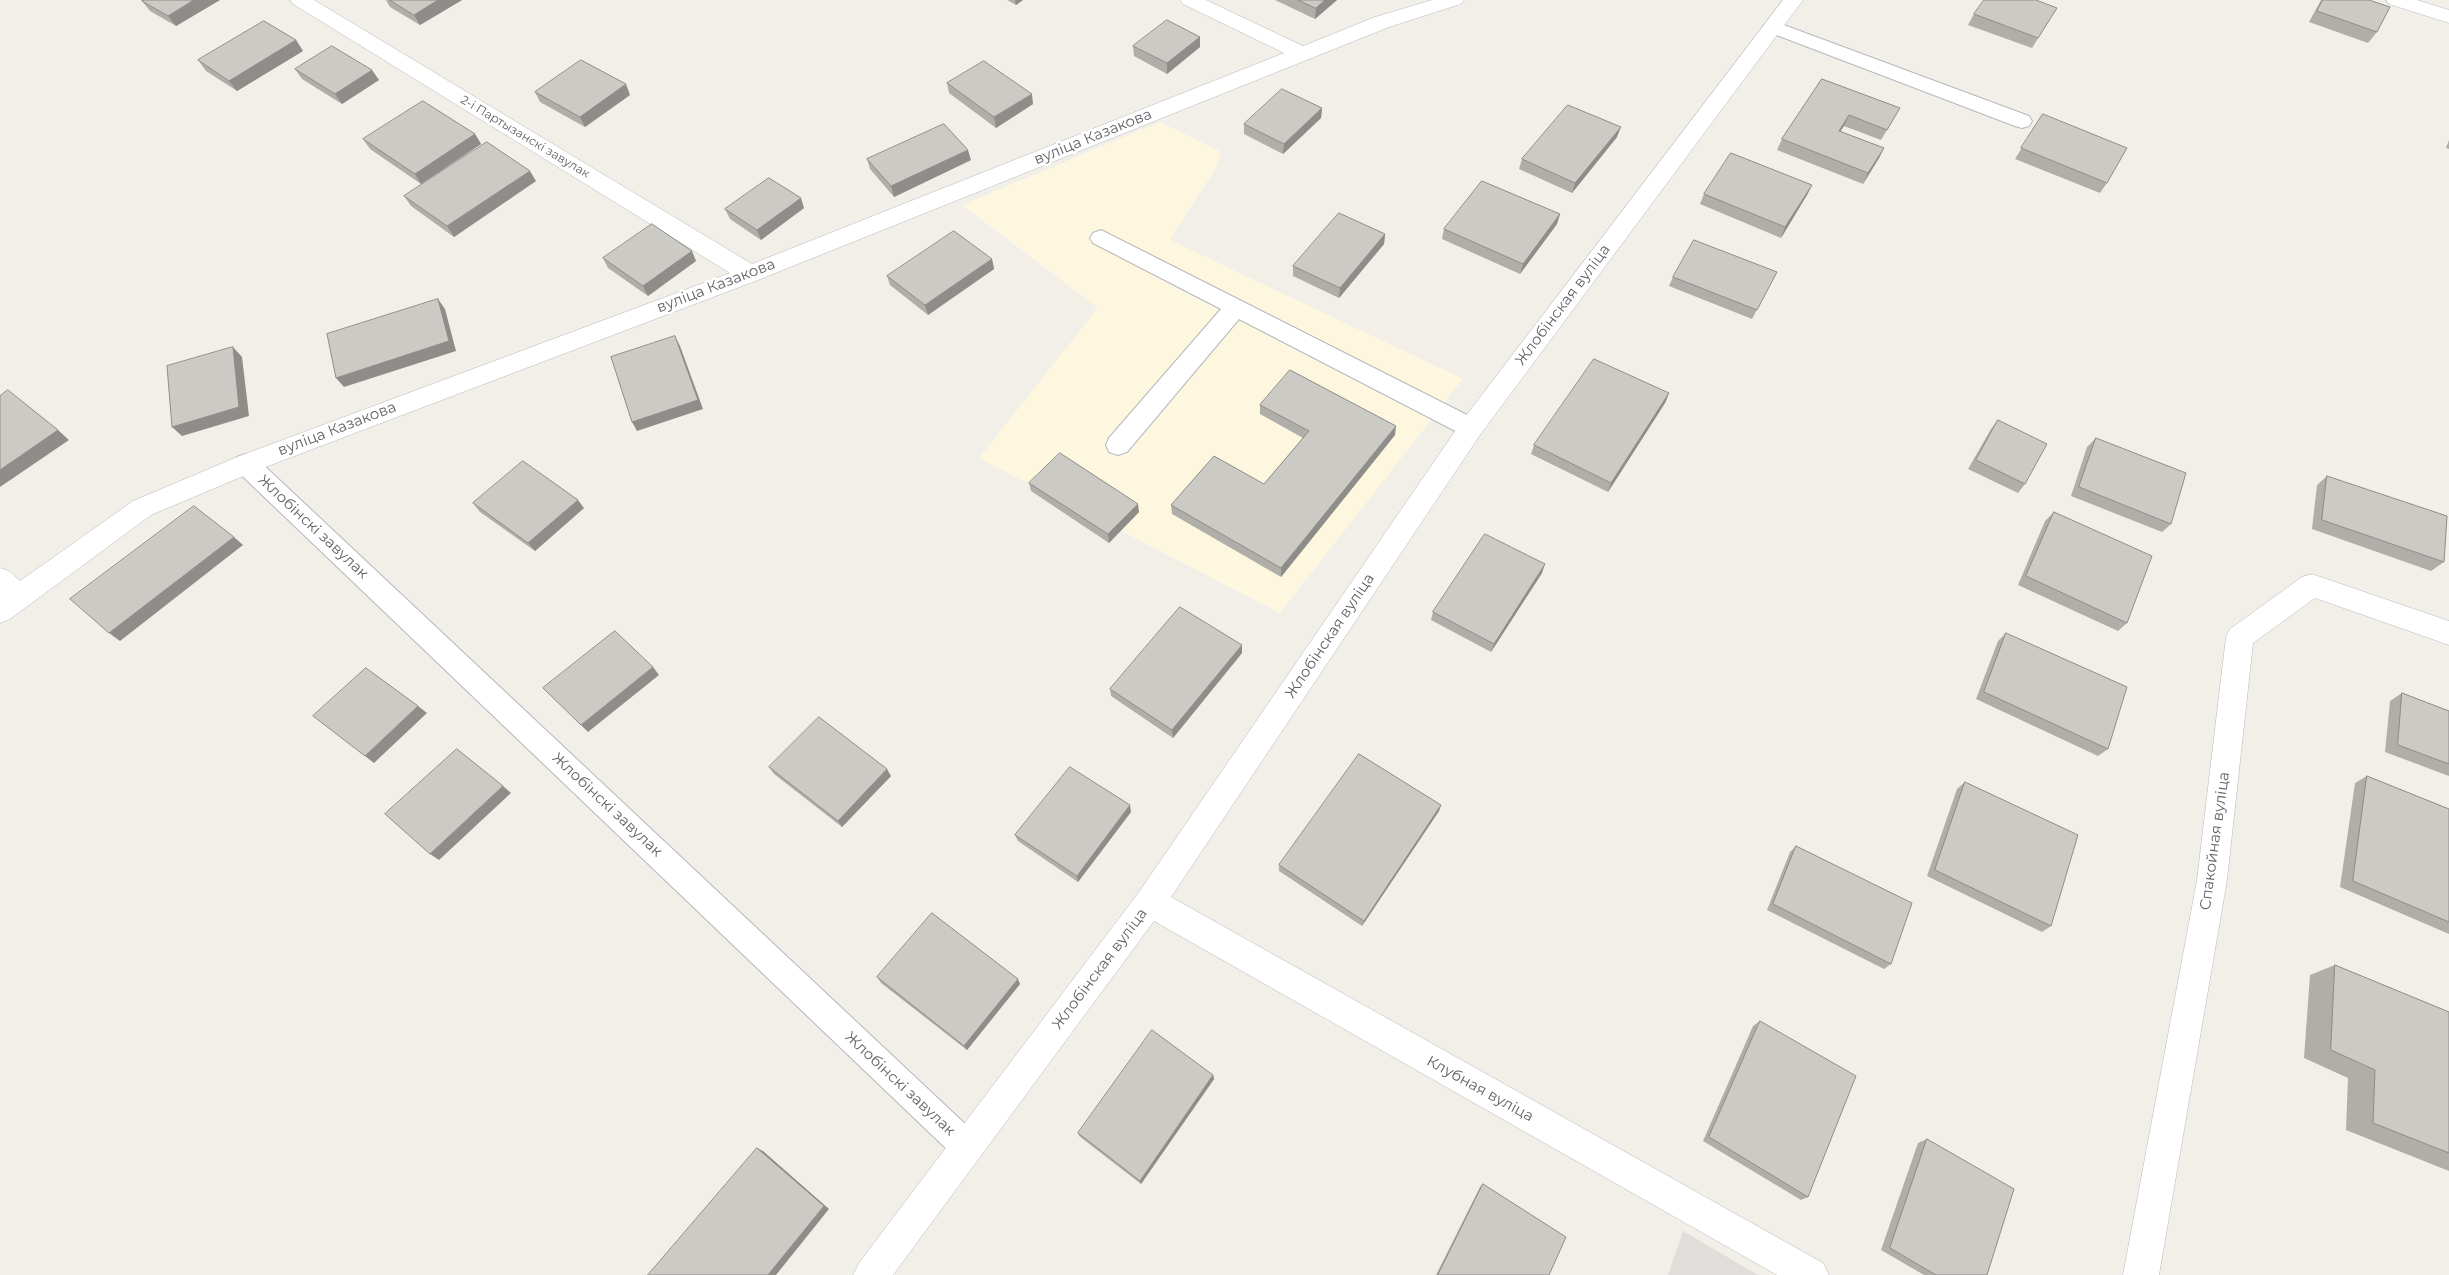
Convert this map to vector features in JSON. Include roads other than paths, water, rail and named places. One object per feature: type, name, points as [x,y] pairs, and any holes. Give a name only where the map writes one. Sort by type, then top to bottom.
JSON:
[{"type":"street","name":"2-і Партызанскі завулак","points":[[300,0],[750,274]]},
{"type":"street","points":[[1190,0],[1302,54]]},
{"type":"street","points":[[1382,22],[1402,0]]},
{"type":"street","name":"вуліца Казакова","points":[[6,596],[142,508],[246,464],[750,274],[1382,22],[1454,0]]},
{"type":"street","name":"Жлобінская вуліца","points":[[871,1275],[1150,902],[1471,428],[1793,0]]},
{"type":"street","points":[[2396,0],[2449,17]]},
{"type":"street","name":"Спакойная вуліца","points":[[2141,1275],[2212,880],[2240,637],[2312,585],[2449,633]]},
{"type":"street","name":"Клубная вуліца","points":[[1150,902],[1811,1275]]},
{"type":"lane","points":[[1773,27],[2022,120]]},
{"type":"lane","points":[[1101,238],[1471,428]]},
{"type":"lane","points":[[1118,445],[1235,308]]},
{"type":"lane","name":"Жлобінскі завулак","points":[[246,464],[967,1147]]}]
